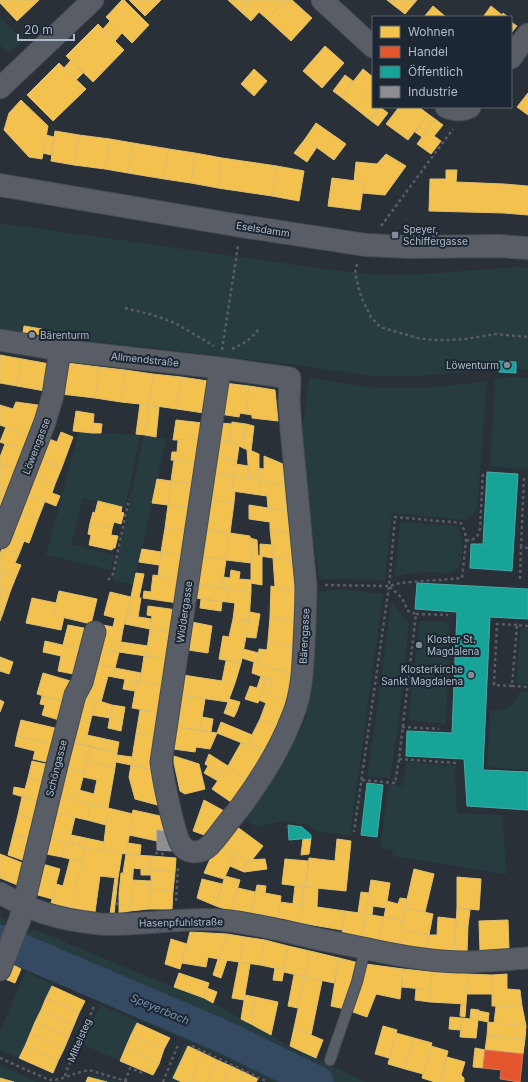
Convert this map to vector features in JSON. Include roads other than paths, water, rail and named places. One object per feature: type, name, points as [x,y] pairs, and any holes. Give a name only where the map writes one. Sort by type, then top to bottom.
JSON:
[{"type":"street","points":[[0,88],[93,0]]},
{"type":"street","points":[[322,0],[372,46]]},
{"type":"street","points":[[512,57],[528,34]]},
{"type":"street","name":"Eselsdamm","points":[[0,185],[241,226],[366,245],[410,247],[498,246],[528,248]]},
{"type":"street","name":"Allmendstraße","points":[[0,340],[60,350],[221,359],[290,378]]},
{"type":"street","name":"Löwengasse","points":[[0,538],[45,422],[53,395],[60,350]]},
{"type":"street","name":"Widdergasse","points":[[186,849],[179,841],[171,813],[161,762],[221,359]]},
{"type":"street","name":"Bärengasse","points":[[186,849],[198,852],[207,849],[242,805],[284,738],[299,695],[303,664],[306,586],[291,429],[289,401],[290,378]]},
{"type":"street","name":"Schöngasse","points":[[21,914],[75,695],[82,682],[95,632]]},
{"type":"street","name":"Hasenpfuhlstraße","points":[[0,894],[21,914],[44,913],[64,919],[116,924],[209,920],[229,921],[250,923],[365,949],[430,960],[492,962],[528,958]]},
{"type":"street","points":[[2,965],[21,914]]},
{"type":"lane","points":[[330,1060],[357,982],[365,949]]},
{"type":"waterway","name":"Speyerbach","points":[[0,941],[220,1035],[317,1082]]},
{"type":"place","name":"Speyer, Schiffergasse","points":[[395,235]]},
{"type":"place","name":"Bärenturm","points":[[32,335]]},
{"type":"place","name":"Löwenturm","points":[[507,365]]},
{"type":"place","name":"Kloster St. Magdalena","points":[[419,645]]},
{"type":"place","name":"Klosterkirche Sankt Magdalena","points":[[471,675]]}]
